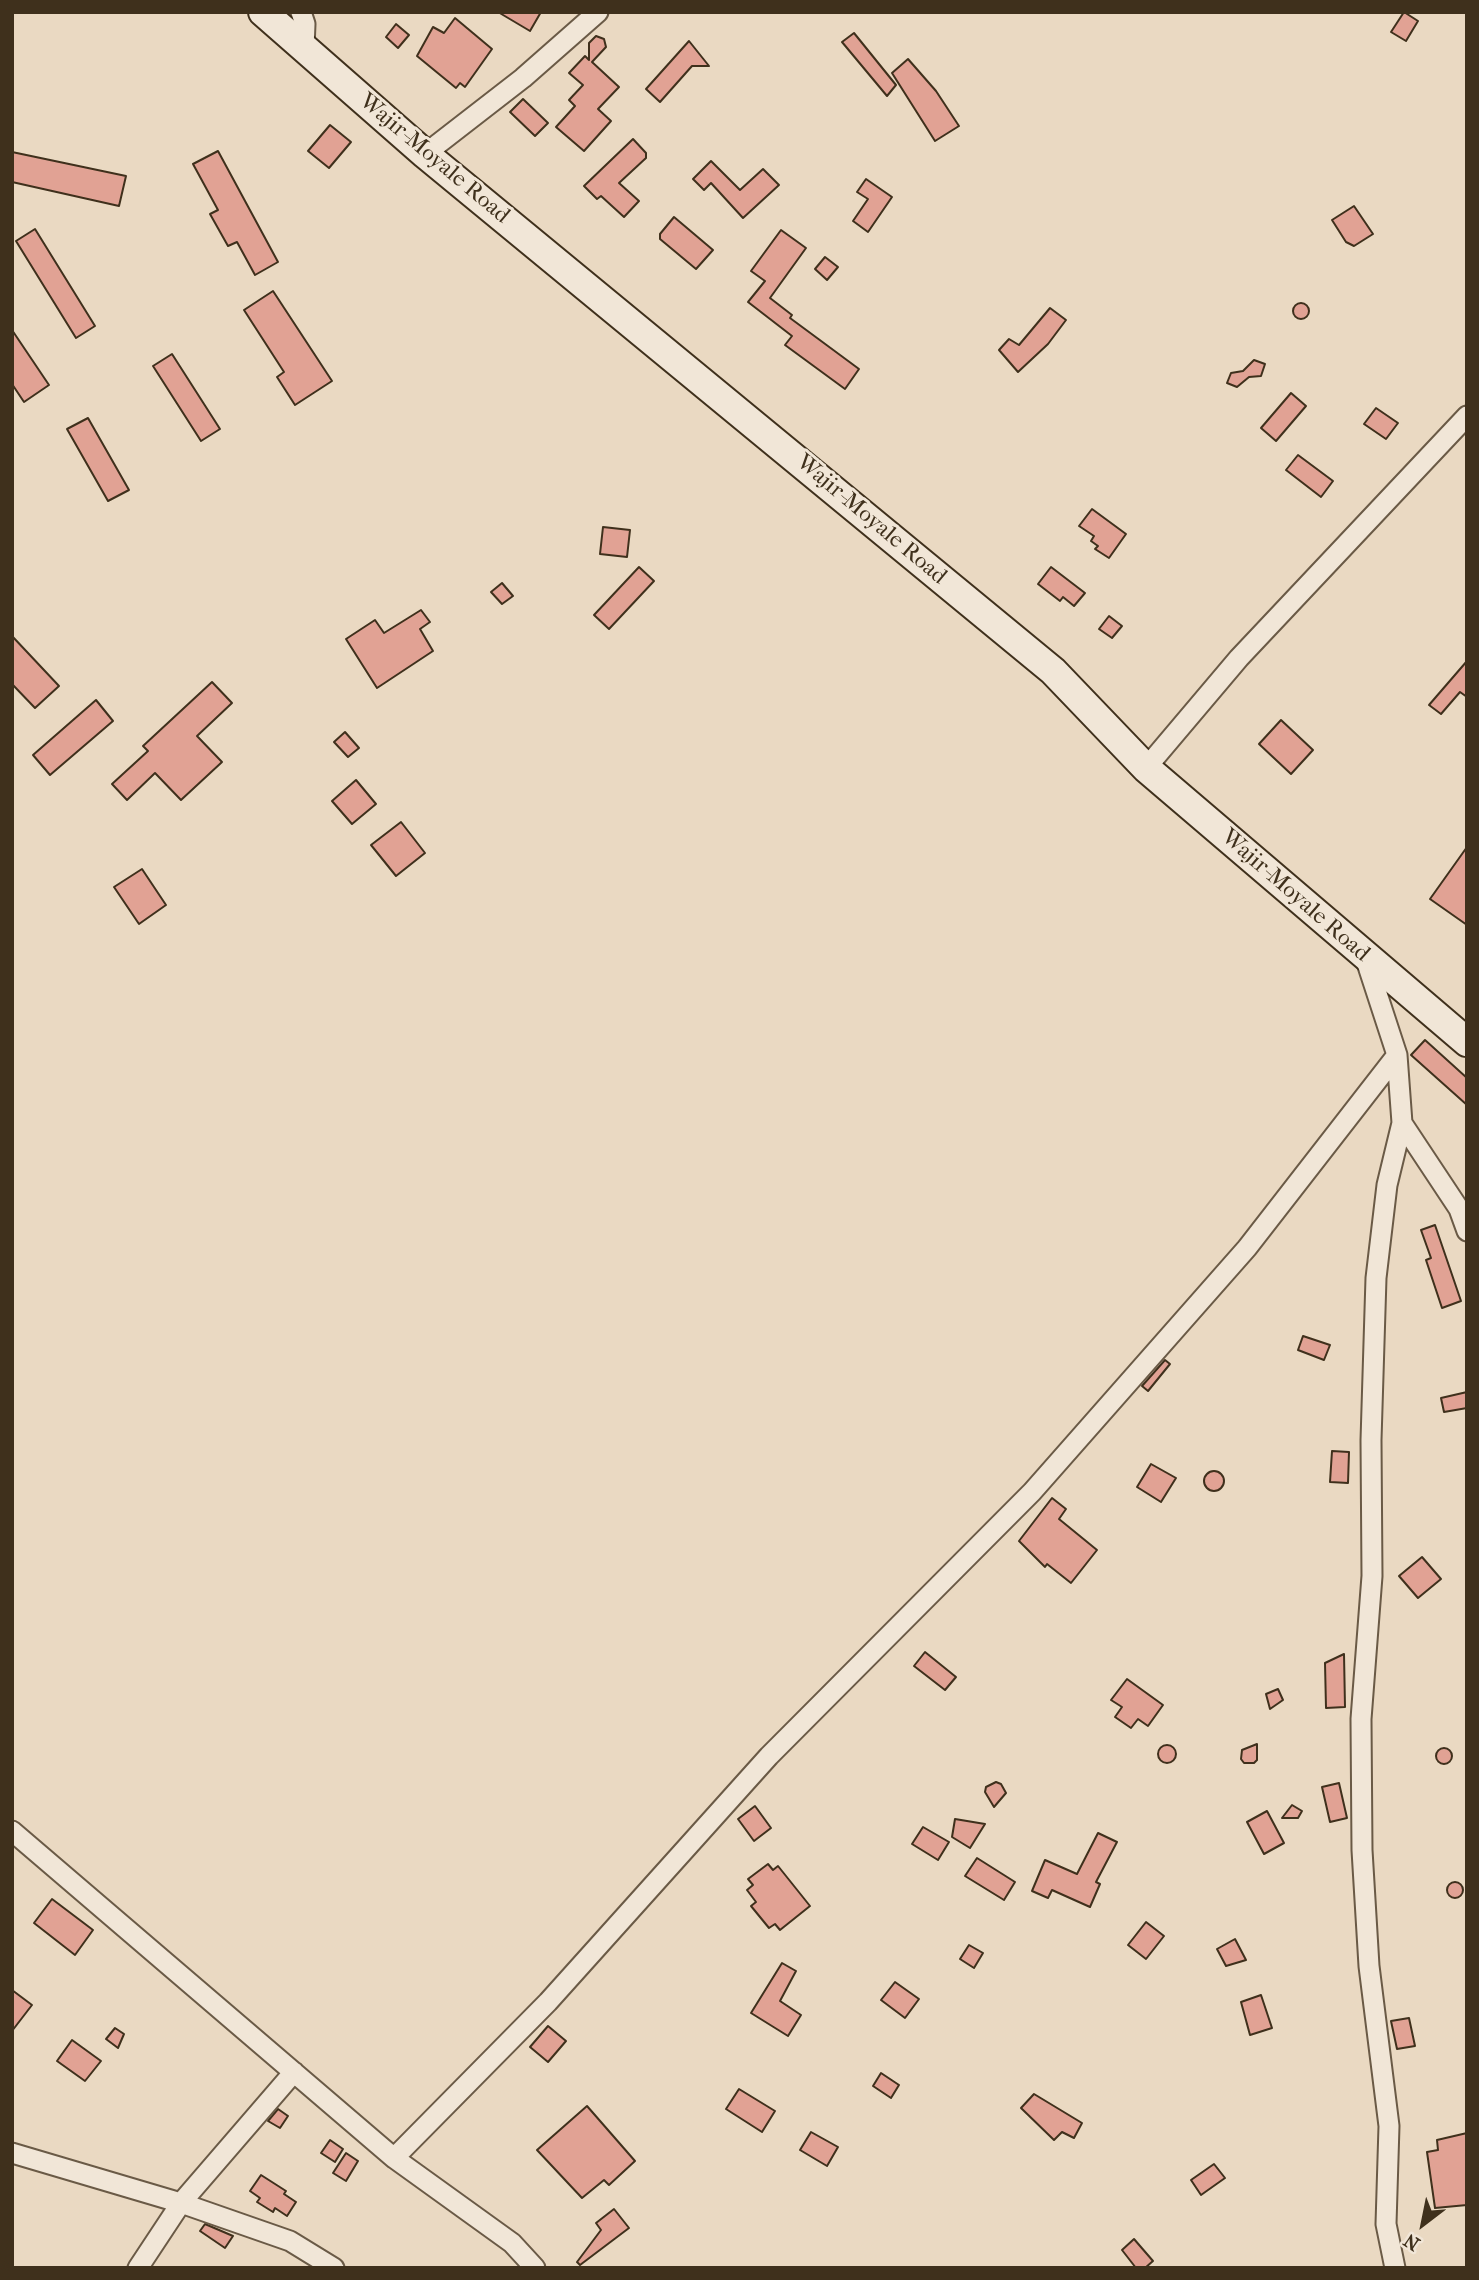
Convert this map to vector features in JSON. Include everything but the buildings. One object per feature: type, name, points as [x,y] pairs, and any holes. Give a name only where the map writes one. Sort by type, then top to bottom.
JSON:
[{"type":"main road","name":"Wajir-Moyale Road","points":[[263,12],[425,154],[1053,671],[1146,768],[1467,1042]]},
{"type":"street","points":[[301,12],[305,24],[304,48]]},
{"type":"street","points":[[425,154],[523,78],[598,12]]},
{"type":"street","points":[[1146,768],[1239,658],[1467,416]]},
{"type":"street","points":[[1365,956],[1397,1055],[1402,1123],[1387,1185],[1376,1278],[1371,1440],[1372,1576],[1361,1718],[1362,1850],[1370,1979],[1389,2126],[1386,2224],[1395,2268]]},
{"type":"street","points":[[394,2158],[548,2002],[769,1756],[1031,1492],[1247,1248],[1397,1055]]},
{"type":"street","points":[[1402,1123],[1459,1209],[1467,1231]]},
{"type":"street","points":[[12,1831],[394,2158],[512,2244],[535,2268]]},
{"type":"street","points":[[138,2268],[181,2203],[295,2072]]},
{"type":"street","points":[[12,2152],[181,2203],[290,2241],[334,2268]]}]
